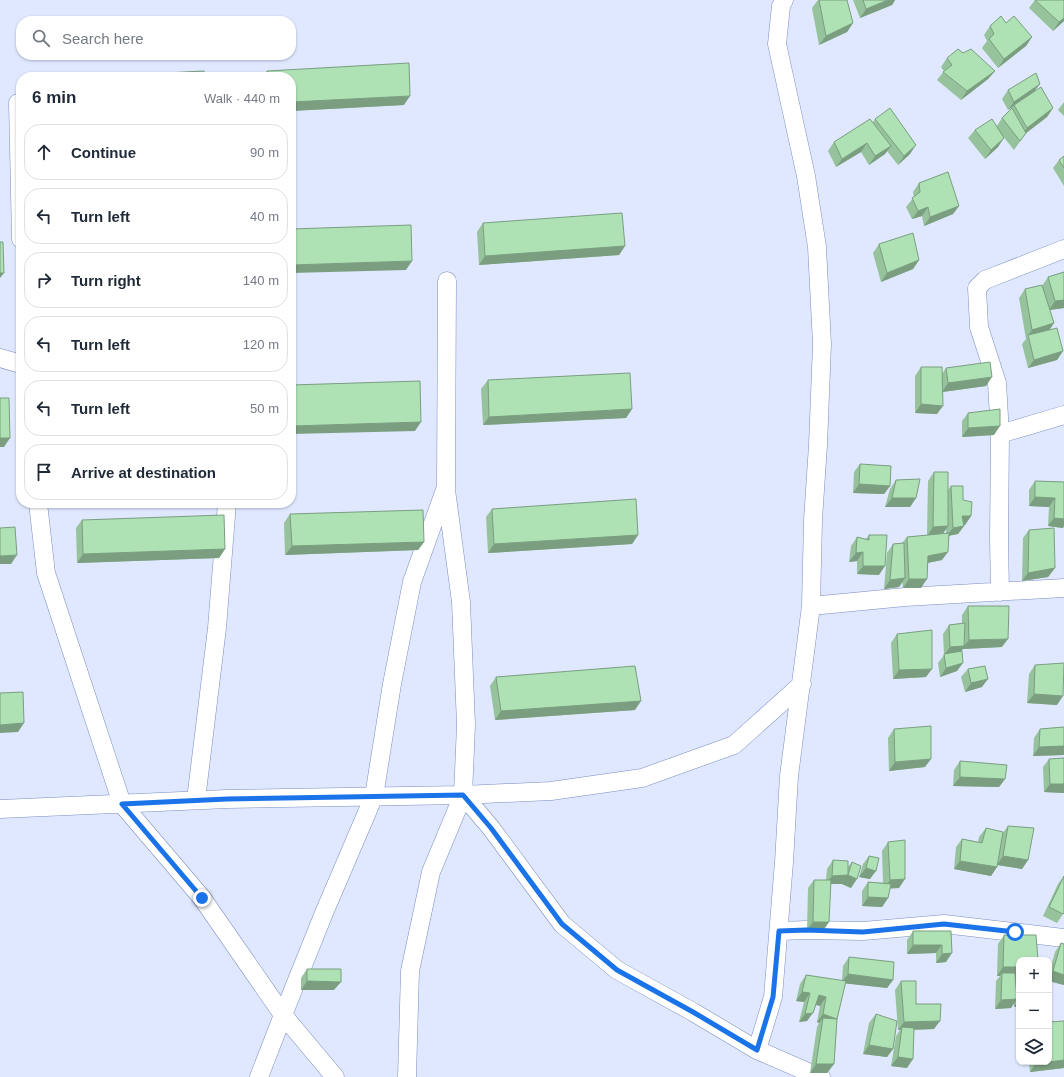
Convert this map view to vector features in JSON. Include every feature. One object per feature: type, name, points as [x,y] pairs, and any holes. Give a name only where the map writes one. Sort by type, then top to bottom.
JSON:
[{"type":"street","points":[[757,1050],[773,997],[779,931],[789,776],[811,606],[813,520],[822,344],[818,254],[806,176],[777,44],[780,6],[784,0]]},
{"type":"street","points":[[1000,592],[1000,434],[997,383],[979,327],[977,288],[985,280],[1064,249]]},
{"type":"street","points":[[407,1077],[410,971],[431,872],[463,795],[466,725],[461,602],[446,487],[447,281]]},
{"type":"street","points":[[0,358],[16,363]]},
{"type":"street","points":[[1000,434],[1064,415]]},
{"type":"street","points":[[259,1077],[324,913],[374,796],[392,684],[412,582],[446,487]]},
{"type":"street","points":[[39,508],[46,573],[122,804],[202,898],[283,1015],[335,1077]]},
{"type":"street","points":[[196,800],[217,628],[227,508]]},
{"type":"street","points":[[811,606],[905,597],[1064,588]]},
{"type":"street","points":[[0,809],[196,800],[463,795],[551,791],[642,778],[734,745],[802,684]]},
{"type":"street","points":[[463,795],[491,828],[562,924],[617,970],[693,1012],[757,1050],[821,1077]]},
{"type":"street","points":[[779,931],[806,930],[863,932],[944,924],[1064,938]]},
{"type":"building","points":[[819,0],[847,0],[853,23],[826,36]]},
{"type":"building","points":[[863,0],[888,0],[866,9]]},
{"type":"building","points":[[1035,0],[1064,0],[1064,18],[1059,22]]},
{"type":"building","points":[[1001,16],[1006,23],[1014,16],[1032,37],[1004,59],[989,39],[994,34],[990,26]]},
{"type":"building","points":[[958,49],[963,53],[971,49],[995,71],[967,91],[943,72],[952,65],[947,58]]},
{"type":"building","points":[[409,63],[410,96],[296,102],[296,72],[267,71]]},
{"type":"building","points":[[1036,73],[1040,84],[1014,102],[1008,90]]},
{"type":"building","points":[[1041,87],[1053,108],[1027,128],[1014,105]]},
{"type":"building","points":[[890,108],[916,145],[904,156],[875,119]]},
{"type":"building","points":[[1012,108],[1026,133],[1020,141],[1002,118]]},
{"type":"building","points":[[870,119],[891,146],[875,156],[867,143],[842,159],[834,142]]},
{"type":"building","points":[[992,119],[1004,138],[991,150],[975,130]]},
{"type":"building","points":[[1064,156],[1064,168],[1059,160]]},
{"type":"building","points":[[948,172],[959,206],[930,217],[928,207],[918,211],[912,198],[920,192],[919,183]]},
{"type":"building","points":[[622,213],[625,246],[485,256],[483,223]]},
{"type":"building","points":[[411,225],[412,261],[296,265],[296,229]]},
{"type":"building","points":[[913,233],[919,260],[887,273],[879,244]]},
{"type":"building","points":[[0,242],[3,242],[4,273],[0,273]]},
{"type":"building","points":[[1064,272],[1064,300],[1055,301],[1048,277]]},
{"type":"building","points":[[1042,285],[1054,323],[1032,330],[1025,289]]},
{"type":"building","points":[[1057,328],[1063,351],[1034,360],[1028,335]]},
{"type":"building","points":[[990,362],[992,377],[948,383],[946,368]]},
{"type":"building","points":[[921,367],[942,367],[943,406],[921,404]]},
{"type":"building","points":[[630,373],[632,409],[489,417],[488,380]]},
{"type":"building","points":[[420,381],[421,422],[296,426],[296,385]]},
{"type":"building","points":[[0,398],[9,398],[10,438],[0,438]]},
{"type":"building","points":[[1000,409],[1000,426],[968,428],[968,413]]},
{"type":"building","points":[[860,464],[891,466],[890,486],[859,484]]},
{"type":"building","points":[[934,472],[948,472],[948,526],[933,527]]},
{"type":"building","points":[[920,479],[916,498],[892,498],[896,480]]},
{"type":"building","points":[[1035,481],[1064,482],[1064,519],[1054,518],[1055,498],[1035,497]]},
{"type":"building","points":[[951,486],[963,486],[963,500],[972,502],[971,516],[962,516],[964,526],[953,528]]},
{"type":"building","points":[[636,499],[638,535],[494,544],[492,509]]},
{"type":"building","points":[[423,510],[424,542],[292,546],[290,514]]},
{"type":"building","points":[[224,515],[225,549],[83,554],[82,520]]},
{"type":"building","points":[[15,527],[17,555],[0,556],[0,528]]},
{"type":"building","points":[[1054,528],[1055,568],[1028,573],[1029,530]]},
{"type":"building","points":[[949,533],[948,552],[928,556],[927,579],[909,579],[907,537]]},
{"type":"building","points":[[869,535],[887,535],[885,566],[863,566],[863,552],[856,553],[857,537],[869,540]]},
{"type":"building","points":[[904,543],[905,578],[890,580],[893,544]]},
{"type":"building","points":[[968,606],[1009,606],[1008,639],[969,640]]},
{"type":"building","points":[[965,623],[964,646],[950,647],[949,625]]},
{"type":"building","points":[[932,630],[932,669],[899,670],[897,634]]},
{"type":"building","points":[[962,651],[963,663],[946,668],[944,654]]},
{"type":"building","points":[[1064,663],[1063,696],[1034,694],[1035,665]]},
{"type":"building","points":[[635,666],[641,701],[501,711],[496,677]]},
{"type":"building","points":[[985,666],[988,679],[971,683],[968,669]]},
{"type":"building","points":[[23,692],[24,723],[0,725],[0,693]]},
{"type":"building","points":[[931,726],[931,759],[895,762],[894,729]]},
{"type":"building","points":[[1064,727],[1064,746],[1039,747],[1040,729]]},
{"type":"building","points":[[1064,758],[1064,784],[1050,784],[1049,759]]},
{"type":"building","points":[[960,761],[1007,765],[1005,779],[960,777]]},
{"type":"building","points":[[1008,826],[1034,828],[1028,860],[1003,856]]},
{"type":"building","points":[[986,828],[1003,832],[997,867],[960,861],[962,839],[982,843]]},
{"type":"building","points":[[905,840],[905,879],[890,880],[888,842]]},
{"type":"building","points":[[869,856],[879,858],[876,871],[866,868]]},
{"type":"building","points":[[833,860],[848,861],[848,875],[832,876]]},
{"type":"building","points":[[852,862],[861,866],[857,879],[848,875]]},
{"type":"building","points":[[1064,876],[1064,913],[1063,914],[1049,907]]},
{"type":"building","points":[[814,880],[831,880],[829,922],[813,922]]},
{"type":"building","points":[[868,882],[891,884],[888,898],[868,897]]},
{"type":"building","points":[[913,931],[951,931],[952,953],[942,954],[942,945],[913,945]]},
{"type":"building","points":[[1004,935],[1036,935],[1038,957],[1016,957],[1016,967],[1003,967]]},
{"type":"building","points":[[1061,943],[1064,944],[1064,975],[1053,971]]},
{"type":"building","points":[[849,957],[894,962],[893,980],[848,974]]},
{"type":"building","points":[[307,969],[341,969],[341,982],[307,981]]},
{"type":"building","points":[[1002,973],[1015,973],[1016,999],[1001,1000]]},
{"type":"building","points":[[806,975],[846,981],[837,1019],[823,1014],[826,997],[819,995],[813,1013],[805,1014],[810,993],[802,992]]},
{"type":"building","points":[[901,981],[916,981],[916,1004],[941,1004],[940,1021],[904,1022]]},
{"type":"building","points":[[876,1014],[897,1021],[893,1049],[869,1045]]},
{"type":"building","points":[[823,1018],[837,1019],[834,1064],[816,1064]]},
{"type":"building","points":[[1064,1021],[1064,1060],[1052,1062],[1052,1022]]},
{"type":"building","points":[[902,1027],[914,1028],[913,1059],[898,1057]]},
{"type":"route","points":[[202,898],[122,804],[227,799],[463,795],[491,828],[562,924],[617,970],[693,1012],[757,1050],[773,997],[779,931],[806,930],[863,932],[944,924],[1015,932]]}]
